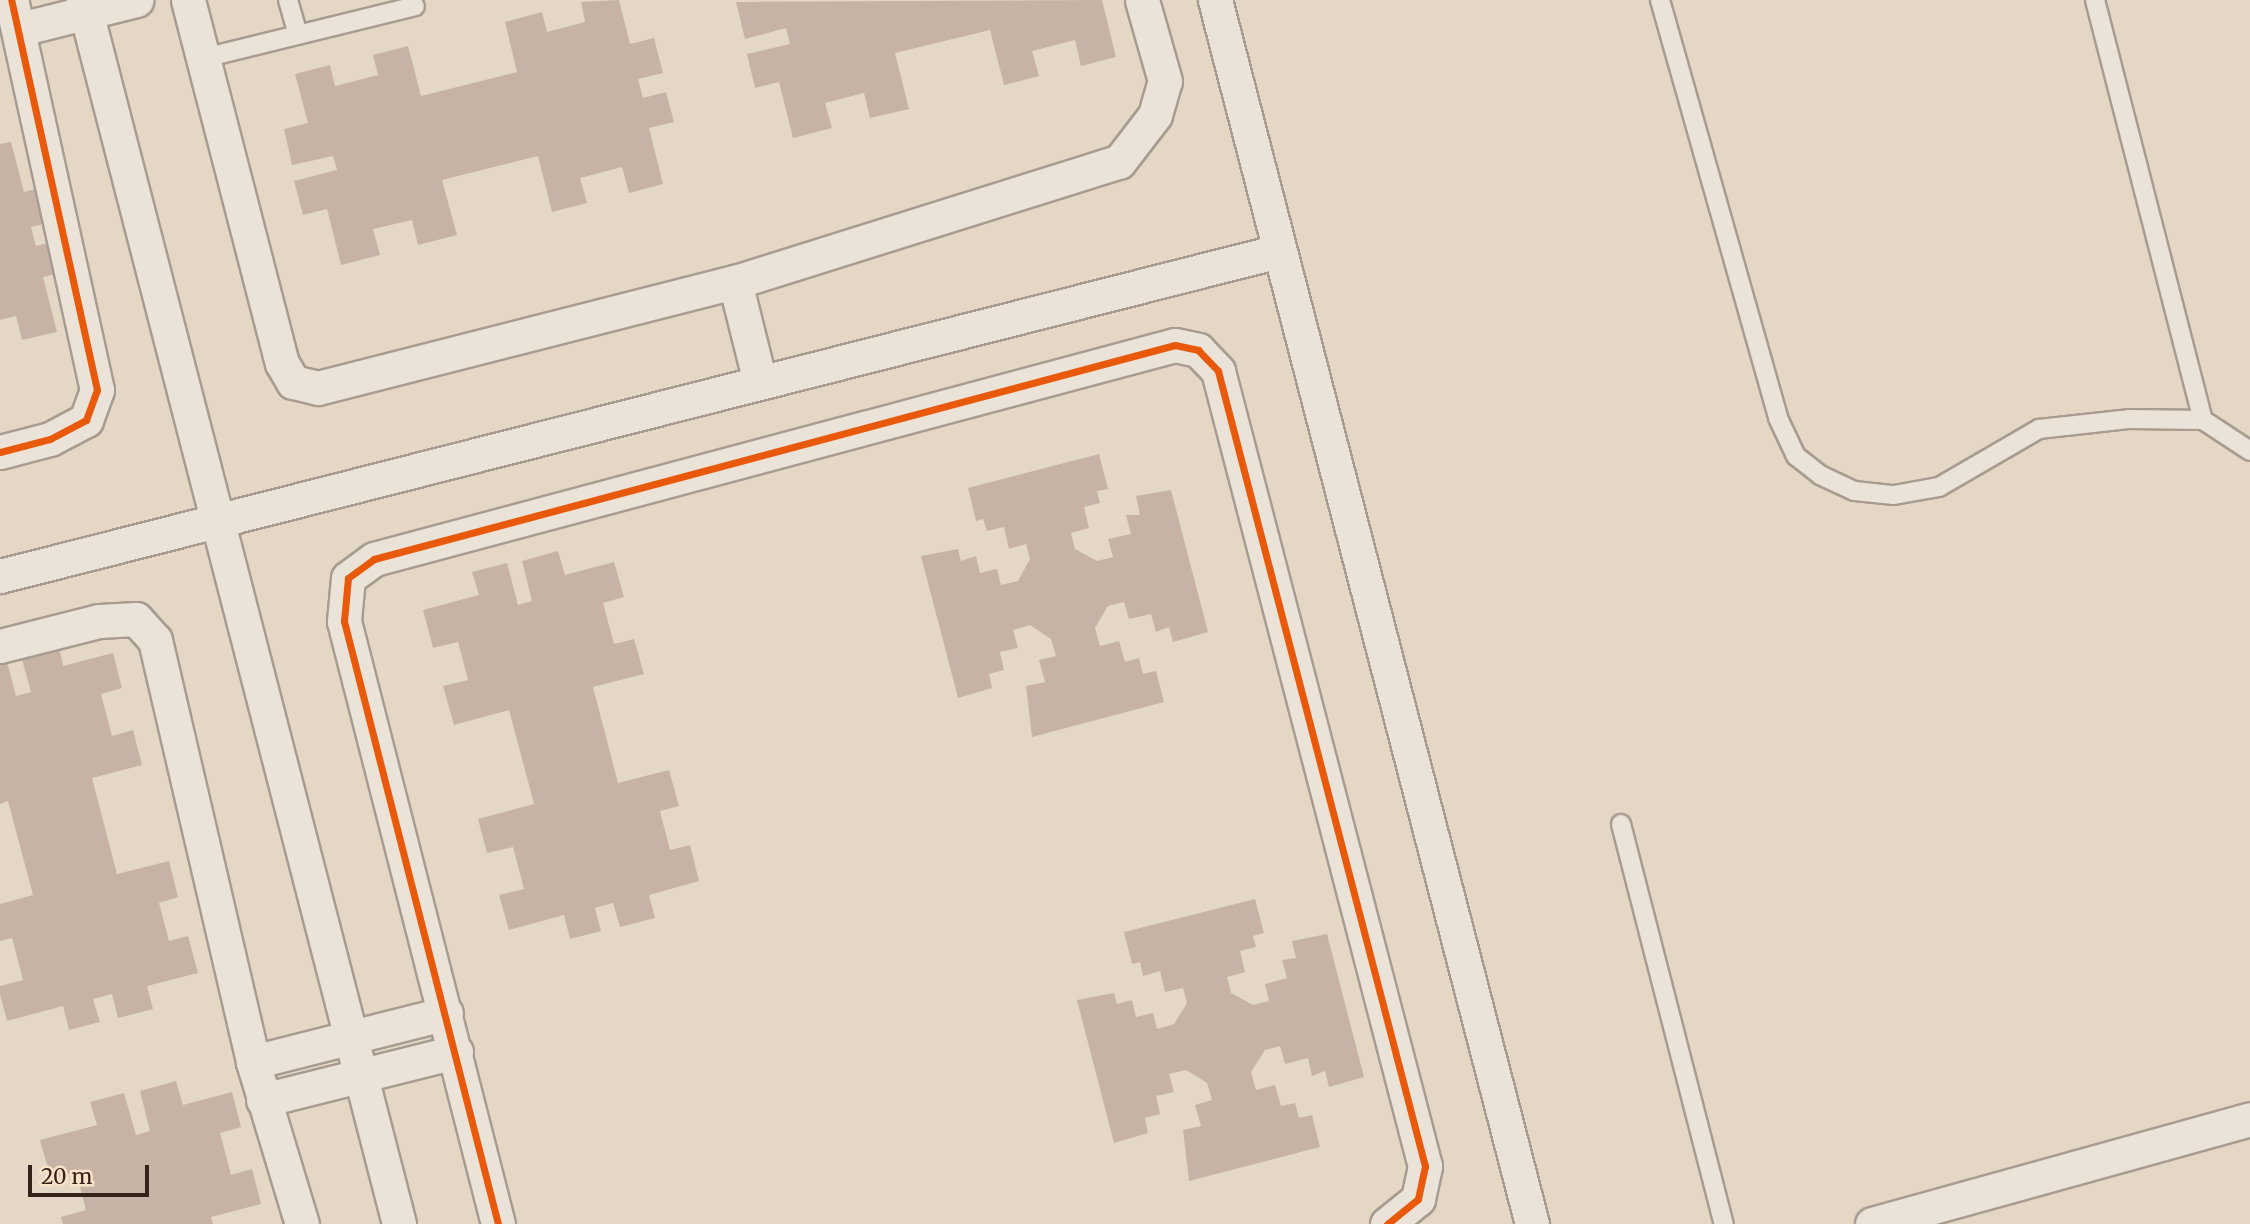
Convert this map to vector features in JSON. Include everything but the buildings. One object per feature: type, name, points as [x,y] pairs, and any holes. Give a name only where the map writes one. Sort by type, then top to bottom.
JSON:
[{"type":"street","points":[[0,452],[50,439],[86,420],[97,390],[15,15],[136,0]]},
{"type":"street","points":[[188,0],[282,363],[293,382],[318,388],[735,282],[1119,162],[1156,115],[1165,81],[1142,0]]},
{"type":"street","points":[[1214,0],[1532,1224]]},
{"type":"street","points":[[84,6],[399,1224]]},
{"type":"street","points":[[0,576],[1279,251]]},
{"type":"street","points":[[735,282],[760,382]]},
{"type":"street","points":[[498,1224],[344,621],[348,578],[374,559],[1175,345],[1198,350],[1218,371],[1425,1166],[1418,1199],[1387,1224]]},
{"type":"street","points":[[0,646],[99,621],[136,618],[155,640],[253,1062],[302,1224]]},
{"type":"street","points":[[253,1062],[446,1013]]},
{"type":"street","points":[[263,1100],[456,1052]]},
{"type":"street","points":[[1889,1222],[2250,1119]]},
{"type":"lane","points":[[288,0],[298,35]]},
{"type":"lane","points":[[1660,0],[1778,418],[1796,456],[1819,475],[1855,491],[1894,495],[1939,488],[2039,429],[2130,419],[2203,420],[2250,452]]},
{"type":"lane","points":[[2095,0],[2203,420]]},
{"type":"lane","points":[[204,58],[415,6]]},
{"type":"lane","points":[[1621,824],[1724,1224]]},
{"type":"cycle path","points":[[0,452],[50,439],[86,420],[97,390],[11,0]]},
{"type":"cycle path","points":[[498,1224],[344,621],[348,578],[374,559],[1175,345],[1198,350],[1218,371],[1425,1166],[1418,1199],[1387,1224]]}]
